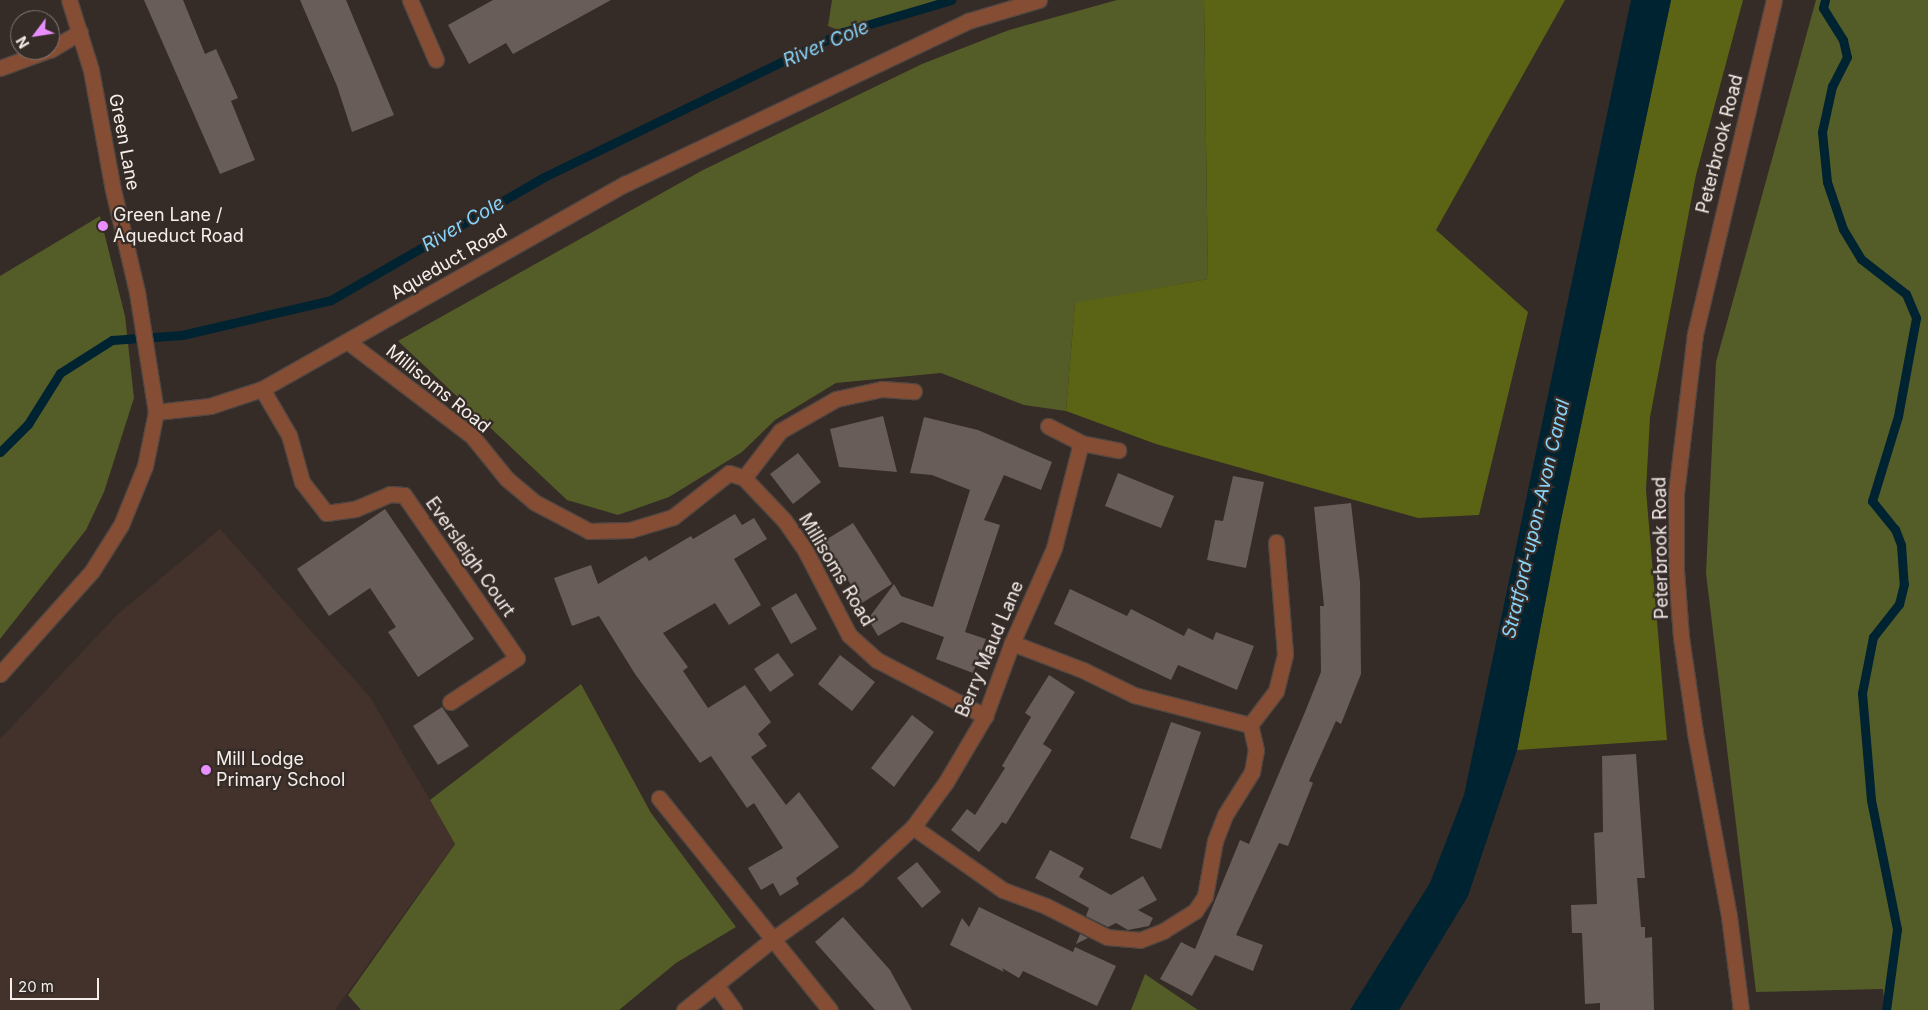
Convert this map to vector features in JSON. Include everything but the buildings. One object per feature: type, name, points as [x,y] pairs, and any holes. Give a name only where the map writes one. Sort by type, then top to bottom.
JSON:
[{"type":"street","name":"Green Lane","points":[[69,0],[91,70],[114,190],[137,292],[156,412]]},
{"type":"street","points":[[410,0],[436,60]]},
{"type":"street","name":"Aqueduct Road","points":[[156,412],[210,406],[262,389],[625,184],[968,21],[1039,0]]},
{"type":"street","name":"Peterbrook Road","points":[[1741,1010],[1729,916],[1695,732],[1681,636],[1676,570],[1676,493],[1694,334],[1774,0]]},
{"type":"street","points":[[60,44],[80,32]]},
{"type":"street","points":[[0,68],[22,60]]},
{"type":"street","name":"Millisoms Road","points":[[347,341],[472,436],[507,479],[534,502],[588,531],[630,530],[673,517],[729,473],[744,478],[784,520],[805,550],[849,635],[876,660],[985,716]]},
{"type":"street","name":"Eversleigh Court","points":[[262,389],[290,435],[302,482],[326,513],[355,509],[390,494],[404,495],[517,658],[450,702]]},
{"type":"street","points":[[744,478],[780,431],[836,399],[882,389],[914,391]]},
{"type":"street","points":[[0,674],[92,571],[121,525],[145,466],[156,412]]},
{"type":"street","points":[[1048,426],[1081,443],[1118,450]]},
{"type":"street","name":"Berry Maud Lane","points":[[684,1010],[773,939],[858,879],[913,826],[946,782],[985,716],[1012,643],[1054,548],[1081,443]]},
{"type":"street","points":[[1250,725],[1276,691],[1285,654],[1276,542]]},
{"type":"street","points":[[1012,643],[1083,670],[1134,695],[1250,725]]},
{"type":"street","points":[[913,826],[1004,890],[1046,906],[1107,937],[1140,940],[1163,931],[1195,911],[1205,896],[1215,841],[1224,815],[1252,772],[1256,750],[1250,725]]},
{"type":"street","points":[[659,798],[830,1010]]},
{"type":"street","points":[[716,985],[734,1010]]},
{"type":"shaded area","name":"Mill Lodge Primary School","points":[[220,529],[370,697],[455,843],[335,1010],[0,1010],[0,739],[118,614]]},
{"type":"green space","points":[[832,0],[939,0],[843,32],[828,26]]},
{"type":"green space","points":[[1117,0],[1204,0],[1208,279],[1075,304],[1066,411],[1024,405],[941,373],[836,383],[775,420],[742,452],[669,497],[618,515],[567,500],[398,341],[703,170],[922,64],[1009,30]]},
{"type":"green space","points":[[1204,0],[1565,0],[1436,230],[1528,312],[1479,515],[1418,518],[1156,444],[1066,411],[1075,303],[1208,279]]},
{"type":"green space","points":[[1671,0],[1743,0],[1696,175],[1650,417],[1646,490],[1667,740],[1517,750],[1561,520]]},
{"type":"green space","points":[[1816,0],[1928,0],[1928,1010],[1885,1010],[1883,989],[1756,992],[1706,573],[1716,362]]},
{"type":"green space","points":[[100,216],[125,316],[134,398],[104,492],[86,530],[0,639],[0,276]]},
{"type":"green space","points":[[581,684],[651,813],[736,927],[676,963],[619,1010],[361,1010],[348,995],[455,844],[430,800]]},
{"type":"green space","points":[[1145,974],[1198,1010],[1131,1010]]},
{"type":"water","name":"Stratford-upon-Avon Canal","points":[[1631,0],[1671,0],[1561,520],[1517,750],[1468,896],[1399,1010],[1350,1010],[1430,883],[1464,795]]},
{"type":"waterway","name":"River Cole","points":[[0,452],[28,424],[60,373],[112,340],[182,335],[331,300],[544,177],[843,32],[951,0]]},
{"type":"waterway","points":[[1825,0],[1823,8],[1843,40],[1847,57],[1832,86],[1822,132],[1827,182],[1843,229],[1861,259],[1906,294],[1916,318],[1898,416],[1872,501],[1895,529],[1901,545],[1904,584],[1899,604],[1873,637],[1862,693],[1871,800],[1897,929],[1886,1010]]},
{"type":"place","name":"Green Lane / Aqueduct Road","points":[[103,226]]},
{"type":"place","name":"Mill Lodge Primary School","points":[[206,770]]}]
